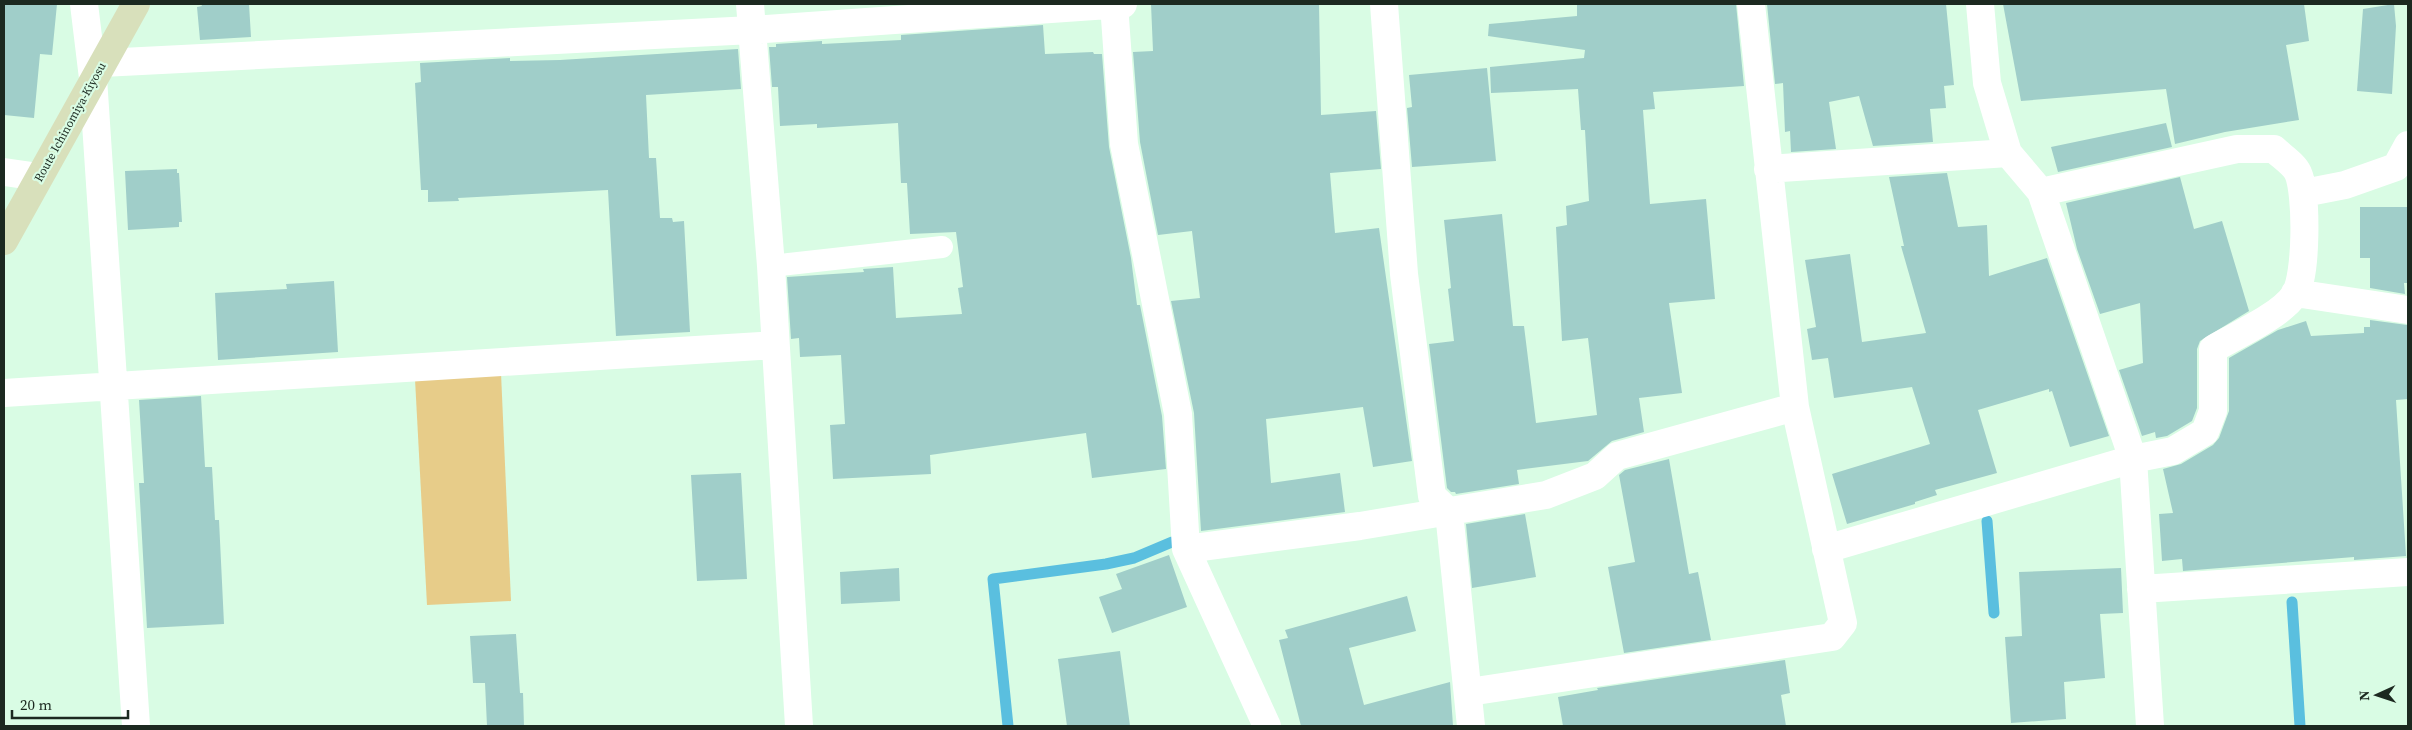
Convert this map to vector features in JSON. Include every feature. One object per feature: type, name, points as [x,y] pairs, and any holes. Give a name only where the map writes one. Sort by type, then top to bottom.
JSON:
[{"type":"main road","name":"Route Ichinomiya-Kiyosu","points":[[4,241],[136,4]]},
{"type":"street","points":[[84,4],[97,71],[113,387],[136,726]]},
{"type":"street","points":[[1384,4],[1404,274],[1432,496],[1449,512],[1471,726]]},
{"type":"street","points":[[1469,692],[1832,637],[1843,623],[1795,407],[1751,4]]},
{"type":"street","points":[[1980,4],[1987,83],[2008,153],[2041,192],[2133,459],[2150,726]]},
{"type":"street","points":[[97,71],[751,17],[1117,5],[1124,144],[1178,414],[1186,549],[1267,726]]},
{"type":"street","points":[[751,17],[771,266],[799,726]]},
{"type":"street","points":[[2304,193],[2345,185],[2396,167],[2408,145]]},
{"type":"street","points":[[1826,549],[2133,459],[2173,450],[2205,432],[2213,411],[2213,349],[2272,315],[2295,293],[2301,272],[2304,193],[2297,172],[2274,149],[2236,149],[2041,192]]},
{"type":"street","points":[[1768,169],[2008,153]]},
{"type":"street","points":[[4,172],[39,177]]},
{"type":"street","points":[[2295,293],[2408,310]]},
{"type":"street","points":[[4,393],[775,345]]},
{"type":"street","points":[[1186,549],[1449,512],[1546,495],[1595,476],[1617,456],[1795,407]]},
{"type":"street","points":[[2141,589],[2408,572]]},
{"type":"lane","points":[[771,266],[942,247]]},
{"type":"shaded area","points":[[501,373],[511,601],[427,605],[415,379]]},
{"type":"building","points":[[4,4],[57,4],[52,55],[40,54],[34,118],[4,115]]},
{"type":"building","points":[[201,4],[249,4],[251,37],[200,40],[197,7],[202,6]]},
{"type":"building","points":[[1151,4],[1319,4],[1321,115],[1376,111],[1381,169],[1330,173],[1335,233],[1379,228],[1412,461],[1373,467],[1363,407],[1266,419],[1271,483],[1340,473],[1345,512],[1201,531],[1194,413],[1171,301],[1200,298],[1192,231],[1158,235],[1140,142],[1133,52],[1153,51]]},
{"type":"building","points":[[1577,4],[1736,4],[1744,86],[1653,92],[1655,109],[1643,110],[1650,204],[1706,199],[1715,299],[1669,303],[1682,393],[1639,398],[1644,432],[1612,441],[1588,461],[1517,470],[1519,484],[1456,494],[1447,488],[1429,344],[1454,341],[1448,289],[1451,288],[1444,220],[1502,214],[1513,326],[1524,326],[1536,423],[1597,415],[1588,338],[1562,341],[1556,227],[1567,225],[1566,206],[1589,201],[1585,130],[1581,130],[1578,89],[1491,93],[1490,67],[1584,58],[1585,50],[1488,36],[1489,24],[1577,16]]},
{"type":"building","points":[[1767,4],[1946,4],[1954,85],[1944,86],[1946,108],[1930,109],[1933,142],[1873,146],[1859,96],[1829,102],[1836,149],[1791,152],[1790,131],[1785,132],[1783,83],[1775,84]]},
{"type":"building","points":[[2003,4],[2304,4],[2309,41],[2286,45],[2299,120],[2225,132],[2175,144],[2166,89],[2021,101]]},
{"type":"building","points":[[2394,4],[2396,26],[2392,94],[2357,91],[2363,9]]},
{"type":"building","points":[[1043,25],[1045,54],[1093,52],[1094,54],[1102,54],[1109,147],[1131,258],[1137,305],[1140,305],[1162,416],[1166,469],[1092,478],[1086,433],[930,455],[931,474],[833,479],[830,425],[845,424],[841,355],[800,357],[799,338],[791,339],[787,277],[864,272],[863,269],[893,267],[896,318],[962,314],[958,288],[963,287],[956,232],[910,234],[907,183],[901,183],[898,123],[817,128],[817,124],[780,126],[778,87],[772,87],[769,47],[776,47],[776,44],[822,41],[822,44],[901,40],[901,35]]},
{"type":"building","points":[[738,49],[741,89],[646,95],[649,158],[656,158],[660,218],[672,218],[673,222],[684,221],[690,332],[616,336],[608,190],[458,198],[459,201],[428,202],[428,190],[421,190],[415,83],[421,82],[420,63],[510,58],[510,61],[560,60]]},
{"type":"building","points":[[1487,68],[1496,161],[1412,167],[1407,108],[1412,107],[1409,75]]},
{"type":"building","points":[[2166,123],[2172,147],[2058,172],[2051,147]]},
{"type":"building","points":[[177,169],[177,173],[179,173],[182,222],[179,222],[179,227],[128,230],[125,171]]},
{"type":"building","points":[[1947,173],[1958,227],[1987,225],[1989,276],[2047,258],[2109,436],[2070,447],[2052,391],[2049,392],[2049,389],[1978,410],[1997,473],[1935,490],[1937,495],[1915,502],[1915,504],[1847,524],[1832,474],[1930,444],[1912,387],[1834,398],[1828,358],[1812,360],[1807,329],[1816,327],[1805,260],[1850,254],[1862,342],[1926,333],[1901,246],[1904,246],[1889,177]]},
{"type":"building","points":[[2180,177],[2194,229],[2222,221],[2249,311],[2200,341],[2197,349],[2197,408],[2192,421],[2167,436],[2156,438],[2155,432],[2142,436],[2119,370],[2143,363],[2140,303],[2100,314],[2077,249],[2066,203]]},
{"type":"building","points":[[2360,207],[2408,207],[2408,283],[2404,283],[2405,294],[2370,288],[2370,258],[2360,258]]},
{"type":"building","points":[[334,281],[338,352],[218,360],[215,293],[287,289],[286,284]]},
{"type":"building","points":[[2370,320],[2407,325],[2408,399],[2396,400],[2406,556],[2354,560],[2354,557],[2183,571],[2182,559],[2162,561],[2159,514],[2173,513],[2163,469],[2181,464],[2213,445],[2219,438],[2229,411],[2229,358],[2278,330],[2306,321],[2311,336],[2364,333],[2364,327],[2370,327]]},
{"type":"building","points":[[201,396],[205,467],[212,467],[215,520],[219,520],[224,624],[147,628],[139,483],[144,483],[139,400]]},
{"type":"building","points":[[1669,459],[1689,574],[1698,572],[1711,640],[1624,653],[1608,567],[1635,562],[1619,475],[1625,470]]},
{"type":"building","points":[[741,473],[747,579],[697,581],[691,475]]},
{"type":"building","points":[[1525,514],[1536,577],[1472,588],[1466,524]]},
{"type":"building","points":[[1169,555],[1187,607],[1112,633],[1099,597],[1122,589],[1116,574]]},
{"type":"building","points":[[899,568],[900,601],[841,604],[840,572]]},
{"type":"building","points":[[2121,568],[2123,613],[2100,614],[2105,678],[2064,682],[2066,719],[2011,723],[2005,637],[2022,636],[2019,572]]},
{"type":"building","points":[[1407,596],[1416,631],[1349,648],[1364,705],[1450,682],[1453,726],[1301,726],[1279,640],[1288,638],[1285,630]]},
{"type":"building","points":[[516,634],[520,693],[523,693],[524,726],[487,726],[485,683],[473,683],[470,636]]},
{"type":"building","points":[[1120,651],[1130,726],[1067,726],[1058,659]]},
{"type":"building","points":[[1785,660],[1790,693],[1781,695],[1786,726],[1563,726],[1558,697],[1598,690],[1597,688]]},
{"type":"waterway","points":[[1987,521],[1994,613]]},
{"type":"waterway","points":[[1008,726],[993,579],[1106,564],[1134,558],[1172,542]]},
{"type":"waterway","points":[[2292,602],[2300,726]]}]
